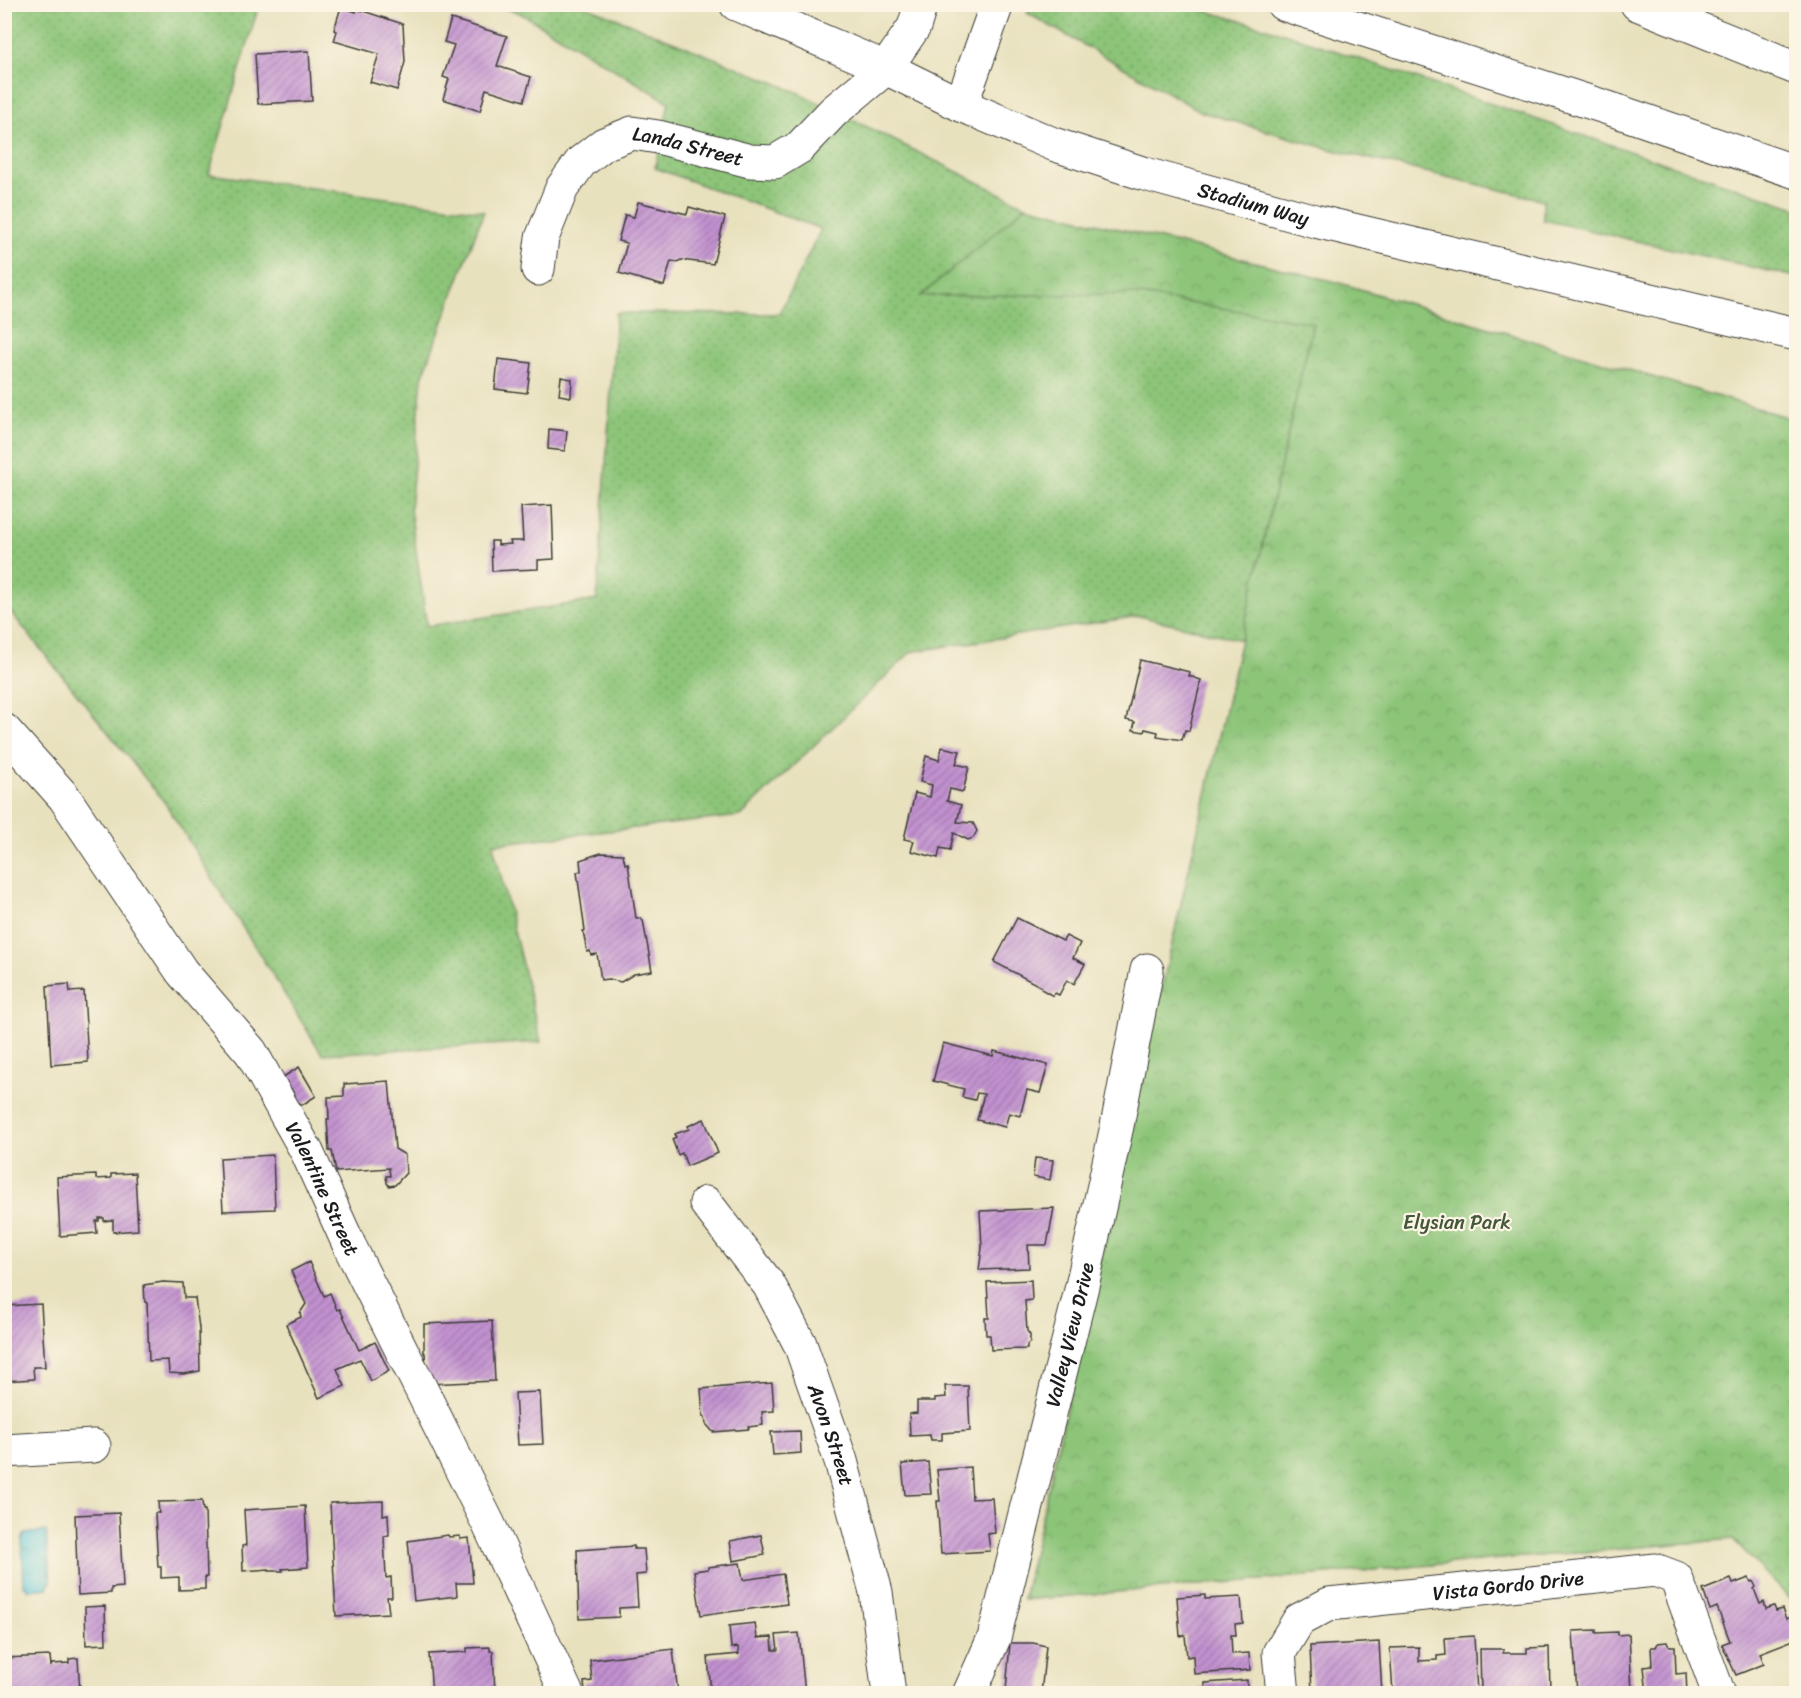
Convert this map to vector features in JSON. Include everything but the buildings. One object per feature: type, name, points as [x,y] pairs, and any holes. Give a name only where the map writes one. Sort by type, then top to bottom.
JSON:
[{"type":"main road","name":"Stadium Way","points":[[736,4],[886,68],[961,105],[1053,144],[1145,174],[1315,221],[1797,334]]},
{"type":"main road","name":"Landa Street","points":[[538,269],[542,238],[562,188],[581,162],[604,144],[632,133],[658,137],[750,162],[775,162],[800,147],[833,112],[886,68],[914,27],[921,4]]},
{"type":"main road","points":[[961,105],[997,4]]},
{"type":"main road","points":[[1283,4],[1608,108],[1797,172]]},
{"type":"main road","points":[[1637,4],[1797,68]]},
{"type":"main road","name":"Valentine Street","points":[[4,730],[64,797],[182,972],[251,1052],[307,1152],[350,1247],[489,1525],[567,1694]]},
{"type":"main road","name":"Valley View Drive","points":[[969,1694],[994,1638],[1082,1286],[1117,1126],[1147,970]]},
{"type":"main road","name":"Avon Street","points":[[706,1203],[769,1286],[800,1344],[841,1461],[876,1592],[889,1694]]},
{"type":"main road","points":[[4,1451],[94,1446]]},
{"type":"main road","name":"Vista Gordo Drive","points":[[1282,1694],[1279,1653],[1299,1620],[1329,1604],[1655,1570],[1676,1578],[1719,1694]]},
{"type":"green space","points":[[4,5],[259,5],[209,174],[484,211],[422,378],[410,509],[427,626],[597,600],[616,313],[779,314],[821,229],[655,168],[669,102],[520,13],[493,5],[584,5],[795,91],[1026,206],[1336,282],[1796,420],[1796,1598],[1733,1539],[1023,1600],[1241,640],[1139,616],[911,652],[741,816],[493,844],[541,1042],[322,1054],[165,803],[5,605]]},
{"type":"green space","points":[[1032,5],[1185,5],[1281,32],[1796,208],[1796,277],[1543,220],[1543,200],[1329,149],[1202,112],[1027,13]]},
{"type":"green space","name":"Elysian Park","points":[[1026,206],[1336,282],[1796,420],[1796,1605],[1733,1539],[1023,1600],[1313,323],[1134,294],[921,296]]},
{"type":"water","points":[[46,1531],[51,1583],[48,1584],[48,1588],[28,1590],[28,1587],[24,1586],[22,1540],[25,1534]]}]
